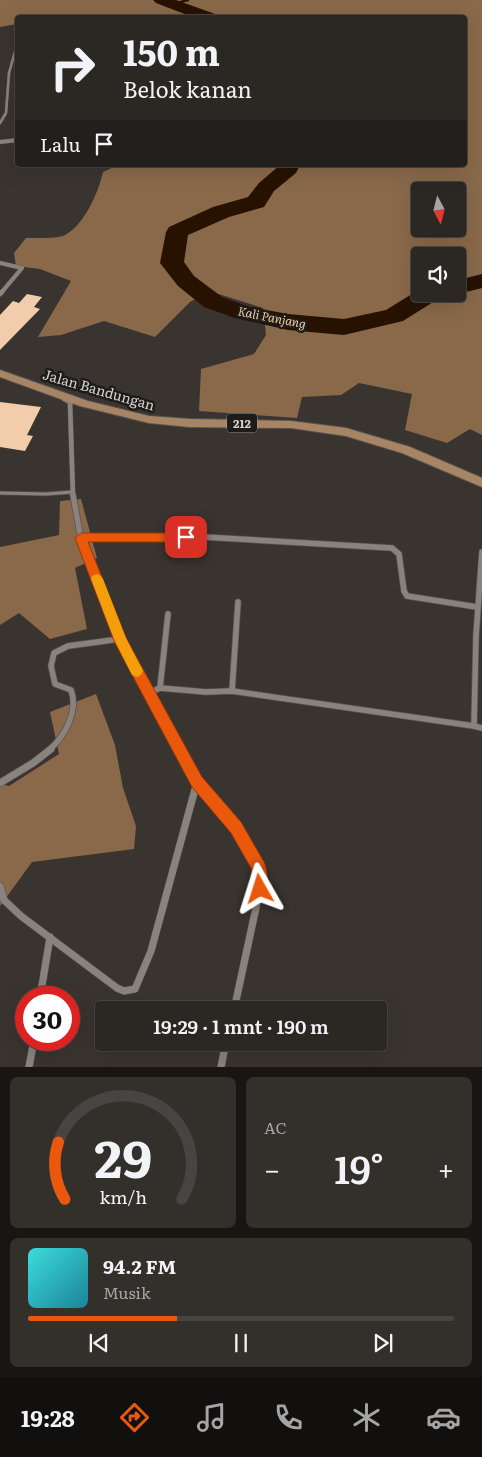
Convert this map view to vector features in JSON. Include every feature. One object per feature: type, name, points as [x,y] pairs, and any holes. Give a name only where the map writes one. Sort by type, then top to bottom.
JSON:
[{"type":"main road","name":"Jalan Bandungan","points":[[0,372],[58,395],[156,421],[189,424],[249,422],[293,425],[357,434],[423,456],[482,483]]},
{"type":"street","points":[[0,124],[6,113],[9,73],[15,52]]},
{"type":"street","points":[[0,142],[15,140]]},
{"type":"street","points":[[0,263],[22,268],[0,293]]},
{"type":"street","points":[[58,395],[70,402],[72,492],[81,538],[120,639],[197,782],[236,828],[259,867],[260,889],[236,1001]]},
{"type":"street","points":[[81,538],[203,537],[392,548],[399,554],[404,591],[407,596],[477,607]]},
{"type":"street","points":[[474,726],[477,607],[482,552]]},
{"type":"street","points":[[232,691],[238,602]]},
{"type":"street","points":[[160,688],[168,614]]},
{"type":"street","points":[[0,783],[42,758],[54,747],[68,727],[74,698],[71,690],[55,684],[52,676],[51,661],[54,652],[58,648],[67,646],[120,639]]},
{"type":"street","points":[[149,694],[160,688],[206,692],[232,691],[482,728]]},
{"type":"street","points":[[0,886],[4,900],[21,916],[117,988],[124,991],[135,989],[151,950],[197,782]]},
{"type":"street","points":[[42,986],[50,937]]},
{"type":"street","points":[[29,1067],[32,1051]]},
{"type":"street","points":[[220,1067],[224,1051]]},
{"type":"lane","points":[[0,493],[72,492]]},
{"type":"shaded area","points":[[0,0],[482,0],[482,435],[470,429],[447,443],[405,430],[412,394],[359,383],[341,395],[302,397],[297,418],[199,411],[201,369],[254,354],[266,335],[263,308],[209,291],[190,302],[155,337],[104,321],[61,335],[38,337],[71,281],[40,269],[16,266],[14,253],[26,238],[57,237],[65,235],[72,230],[90,207],[103,172],[114,167],[467,167],[467,15],[15,15],[15,24],[0,27]]},
{"type":"shaded area","points":[[81,499],[97,558],[75,568],[87,629],[50,639],[19,613],[0,625],[0,547],[59,535],[60,501]]},
{"type":"shaded area","points":[[96,694],[115,745],[123,788],[136,826],[134,849],[32,862],[0,906],[0,784],[9,786],[59,754],[50,712]]},
{"type":"building","points":[[27,294],[42,297],[34,307],[40,309],[0,350],[0,315],[13,301],[19,303]]},
{"type":"building","points":[[0,402],[41,407],[27,435],[33,436],[25,451],[0,447]]},
{"type":"waterway","name":"Kali Panjang","points":[[161,0],[204,15]]},
{"type":"waterway","points":[[173,4],[188,0]]},
{"type":"waterway","name":"Kali Panjang","points":[[290,167],[266,187],[256,202],[221,212],[177,232],[172,263],[186,281],[213,302],[244,313],[288,322],[344,327],[394,316],[416,302]]},
{"type":"waterway","name":"Kali Panjang","points":[[466,285],[482,281]]},
{"type":"slow traffic","points":[[97,579],[120,639],[137,671]]},
{"type":"route","points":[[186,537],[81,538],[120,639],[197,782],[236,828],[259,867],[260,889]]}]
